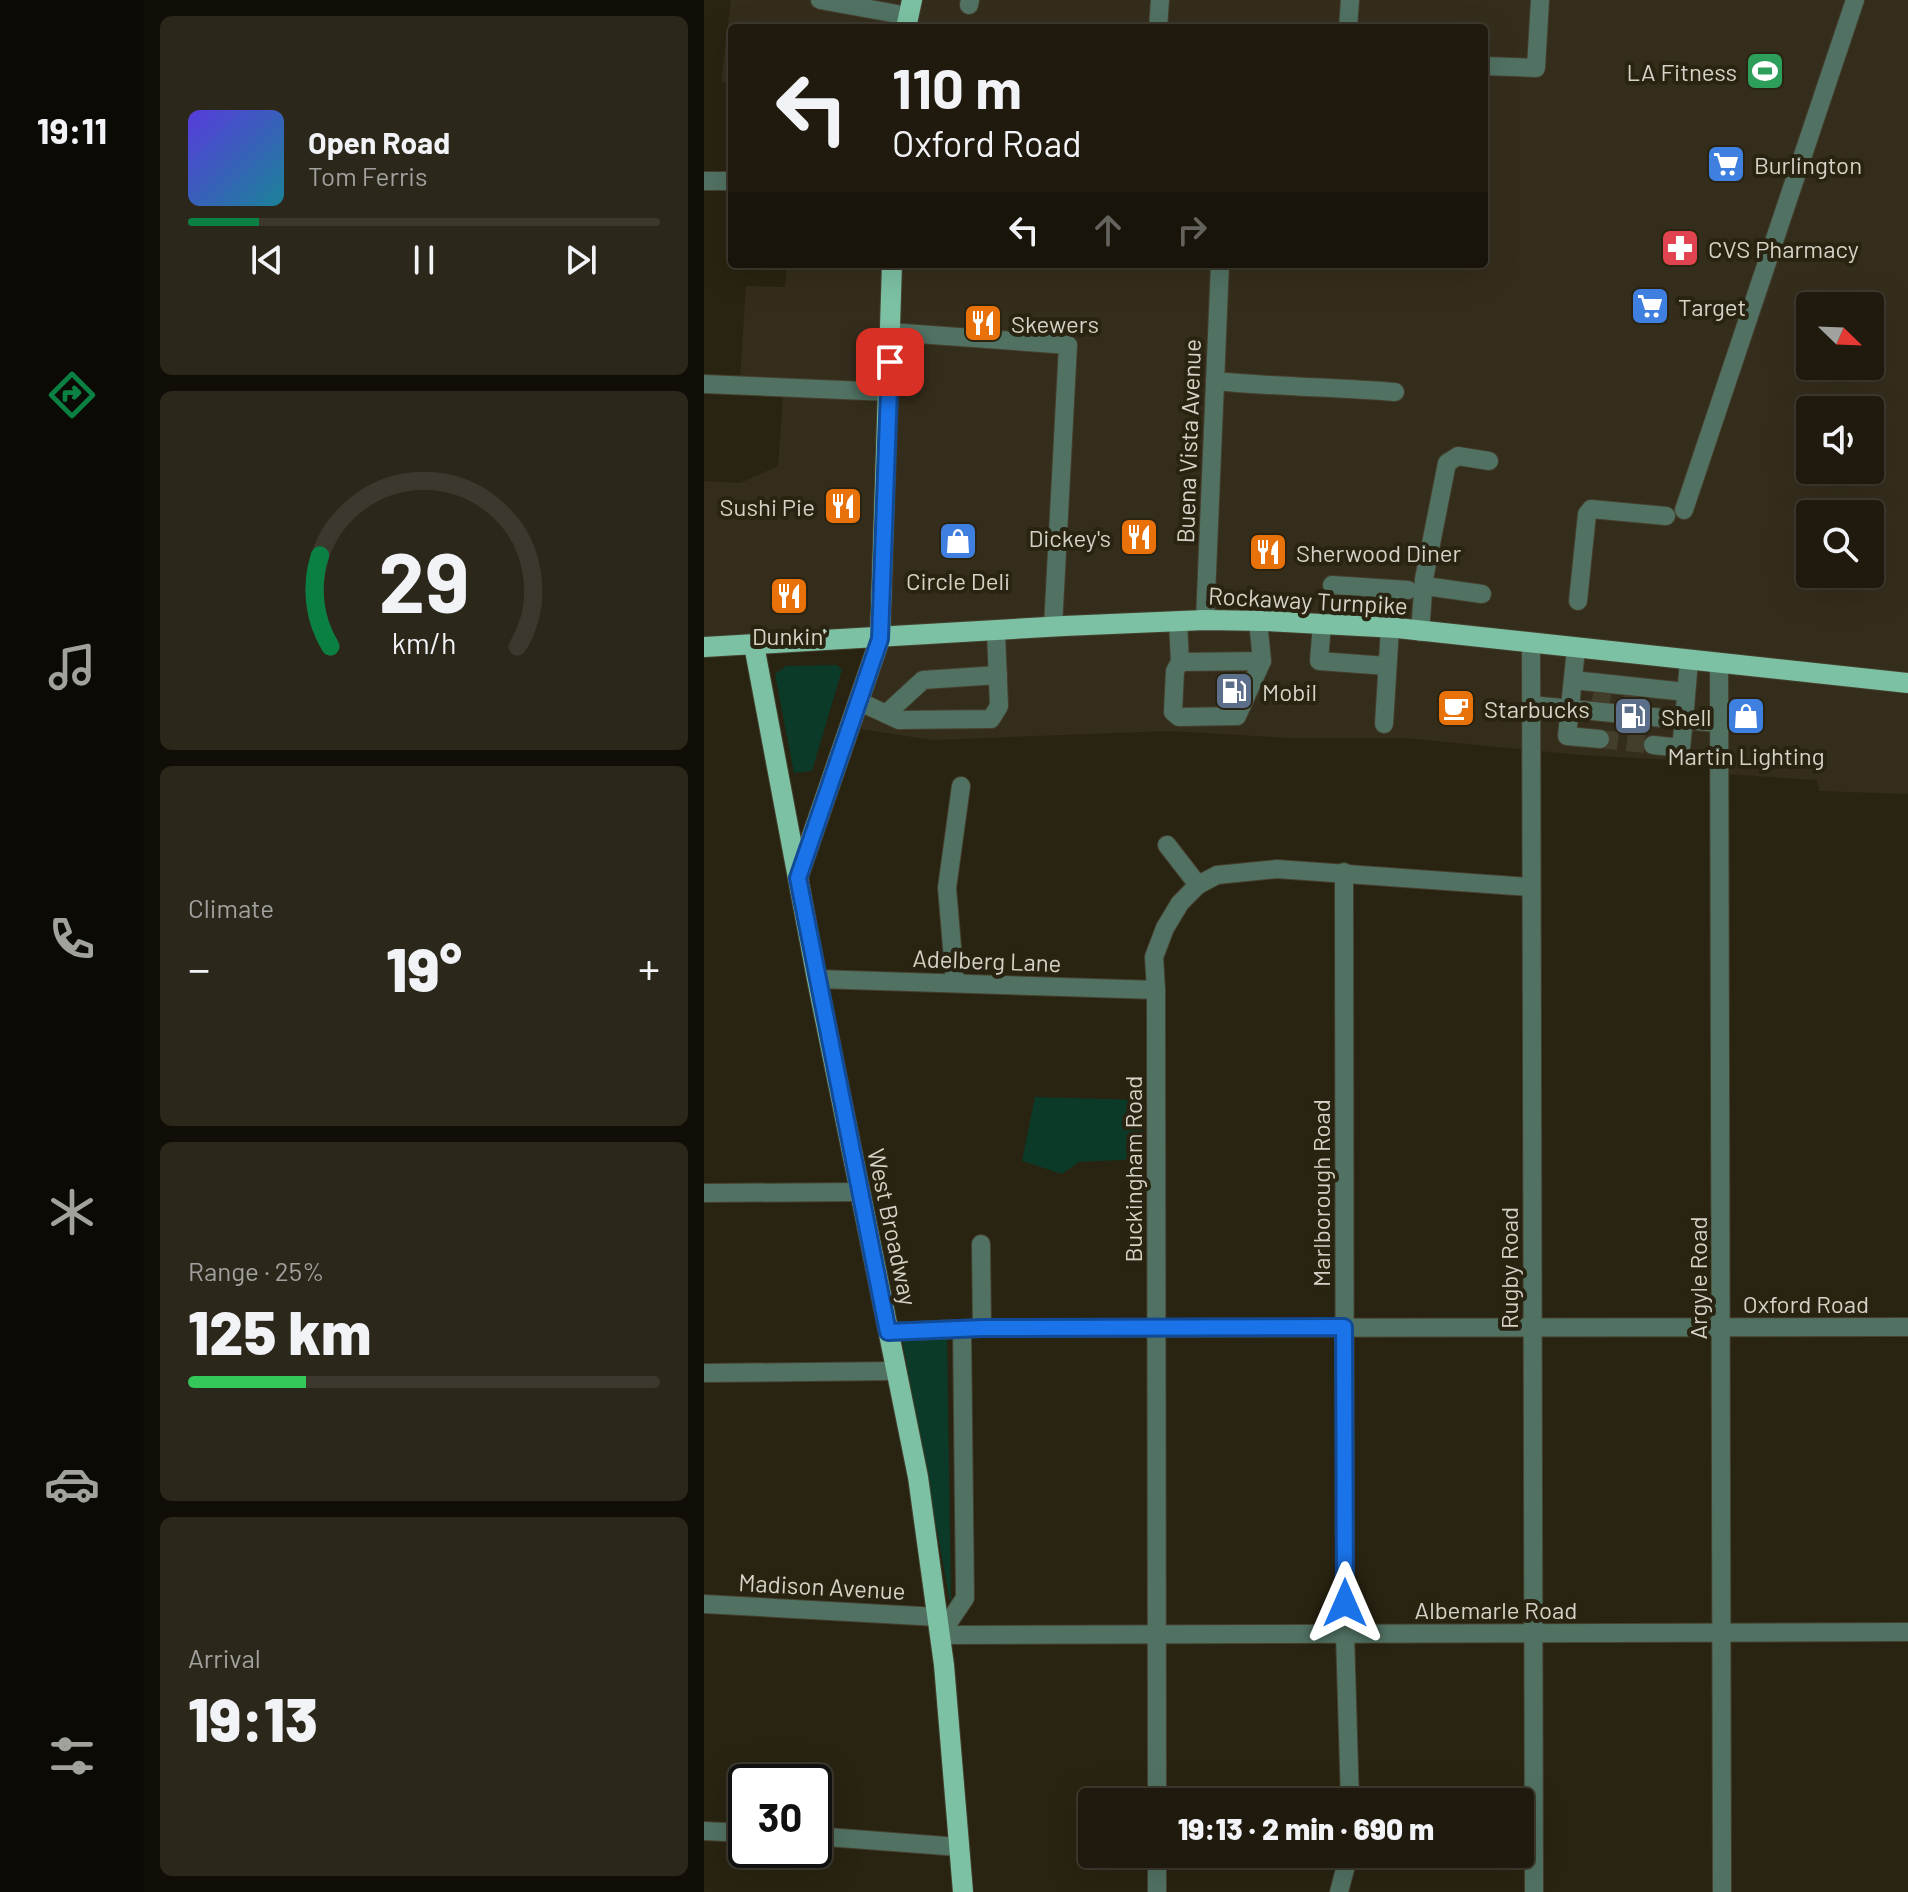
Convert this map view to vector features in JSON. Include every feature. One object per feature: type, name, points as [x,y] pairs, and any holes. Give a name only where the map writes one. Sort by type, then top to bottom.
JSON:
[{"type":"main road","name":"West Broadway","points":[[798,878],[880,639],[892,268]]},
{"type":"main road","name":"Rockaway Turnpike","points":[[704,647],[1053,627],[1205,620],[1258,621],[1390,628],[1908,683]]},
{"type":"main road","name":"West Broadway","points":[[754,645],[817,979],[918,1477],[939,1626],[963,1892]]},
{"type":"street","points":[[820,0],[909,15]]},
{"type":"street","points":[[1158,24],[1160,0]]},
{"type":"street","points":[[1348,24],[1350,0]]},
{"type":"street","points":[[1488,66],[1536,68],[1540,0]]},
{"type":"street","points":[[1684,510],[1855,0]]},
{"type":"street","points":[[704,181],[728,181]]},
{"type":"street","name":"Buena Vista Avenue","points":[[1205,620],[1220,268]]},
{"type":"street","points":[[890,332],[1068,345],[1053,627]]},
{"type":"street","points":[[704,384],[767,379],[889,392]]},
{"type":"street","points":[[1215,381],[1283,388],[1332,387],[1395,392]]},
{"type":"street","points":[[1420,632],[1416,588],[1425,574],[1447,463],[1458,456],[1489,461]]},
{"type":"street","points":[[1578,601],[1587,514],[1591,509],[1666,516]]},
{"type":"street","points":[[1332,585],[1482,594]]},
{"type":"street","points":[[1178,622],[1180,662],[1175,671],[1173,712],[1179,717],[1237,716],[1262,661],[1258,621]]},
{"type":"street","points":[[1322,624],[1319,661],[1387,666]]},
{"type":"street","points":[[1384,724],[1390,628]]},
{"type":"street","points":[[858,701],[899,720],[991,719],[999,706],[996,632]]},
{"type":"street","name":"Rugby Road","points":[[1531,645],[1534,1892]]},
{"type":"street","points":[[1576,649],[1567,736],[1600,739]]},
{"type":"street","points":[[1180,662],[1262,661]]},
{"type":"street","points":[[1653,745],[1681,748],[1689,661]]},
{"type":"street","name":"Argyle Road","points":[[1719,664],[1722,1892]]},
{"type":"street","points":[[886,714],[923,680],[998,675]]},
{"type":"street","points":[[1573,680],[1602,698],[1632,701],[1686,692]]},
{"type":"street","points":[[1531,705],[1570,709],[1602,698],[1632,701],[1684,720],[1719,723]]},
{"type":"street","points":[[955,982],[947,888],[961,786]]},
{"type":"street","points":[[1167,845],[1198,885],[1217,875],[1277,869],[1530,887]]},
{"type":"street","name":"Marlborough Road","points":[[1344,872],[1345,1634],[1350,1788]]},
{"type":"street","name":"Buckingham Road","points":[[1157,1788],[1154,957],[1165,928],[1180,903],[1198,885]]},
{"type":"street","name":"Adelberg Lane","points":[[817,979],[1156,990]]},
{"type":"street","points":[[704,1193],[859,1192]]},
{"type":"street","points":[[981,1244],[982,1328]]},
{"type":"street","name":"Oxford Road","points":[[888,1332],[982,1328],[1908,1327]]},
{"type":"street","points":[[939,1626],[965,1598],[962,1329]]},
{"type":"street","points":[[704,1373],[896,1371]]},
{"type":"street","name":"Madison Avenue","points":[[704,1604],[939,1626]]},
{"type":"street","name":"Albemarle Road","points":[[939,1626],[1156,1634],[1908,1632]]},
{"type":"street","points":[[704,1831],[728,1832]]},
{"type":"street","points":[[832,1837],[959,1847]]},
{"type":"street","points":[[1157,1868],[1157,1892]]},
{"type":"street","points":[[1339,1892],[1348,1868]]},
{"type":"shaded area","points":[[731,0],[1908,0],[1908,794],[1819,791],[1817,780],[1725,774],[1724,763],[1581,755],[1404,738],[1287,738],[1170,731],[933,740],[846,727],[880,640],[704,646],[704,481],[740,483],[778,466],[784,384],[740,380],[746,286],[785,287],[787,268],[1488,268],[1488,24],[728,24]]},
{"type":"shaded area","points":[[728,25],[728,83],[721,82]]},
{"type":"green space","points":[[837,665],[842,670],[812,771],[794,773],[775,674],[786,666]]},
{"type":"green space","points":[[1035,1097],[1142,1100],[1142,1159],[1079,1162],[1062,1174],[1022,1161]]},
{"type":"green space","points":[[947,1338],[951,1607],[902,1339]]},
{"type":"tunnel","points":[[1600,707],[1603,689]]},
{"type":"tunnel","points":[[1631,711],[1633,692]]},
{"type":"tunnel","points":[[1600,739],[1653,745]]},
{"type":"place","name":"LA Fitness","points":[[1765,71]]},
{"type":"place","name":"Burlington","points":[[1726,164]]},
{"type":"place","name":"CVS Pharmacy","points":[[1680,248]]},
{"type":"place","name":"Target","points":[[1650,306]]},
{"type":"place","name":"Skewers","points":[[983,323]]},
{"type":"place","name":"Sushi Pie","points":[[843,506]]},
{"type":"place","name":"Dickey's","points":[[1139,537]]},
{"type":"place","name":"Circle Deli","points":[[958,541]]},
{"type":"place","name":"Sherwood Diner","points":[[1268,552]]},
{"type":"place","name":"Dunkin'","points":[[789,596]]},
{"type":"place","name":"Mobil","points":[[1234,691]]},
{"type":"place","name":"Starbucks","points":[[1456,708]]},
{"type":"place","name":"Shell","points":[[1633,716]]},
{"type":"place","name":"Martin Lighting","points":[[1746,716]]},
{"type":"route","points":[[890,362],[880,639],[798,878],[888,1332],[982,1328],[1344,1327],[1345,1603]]}]
